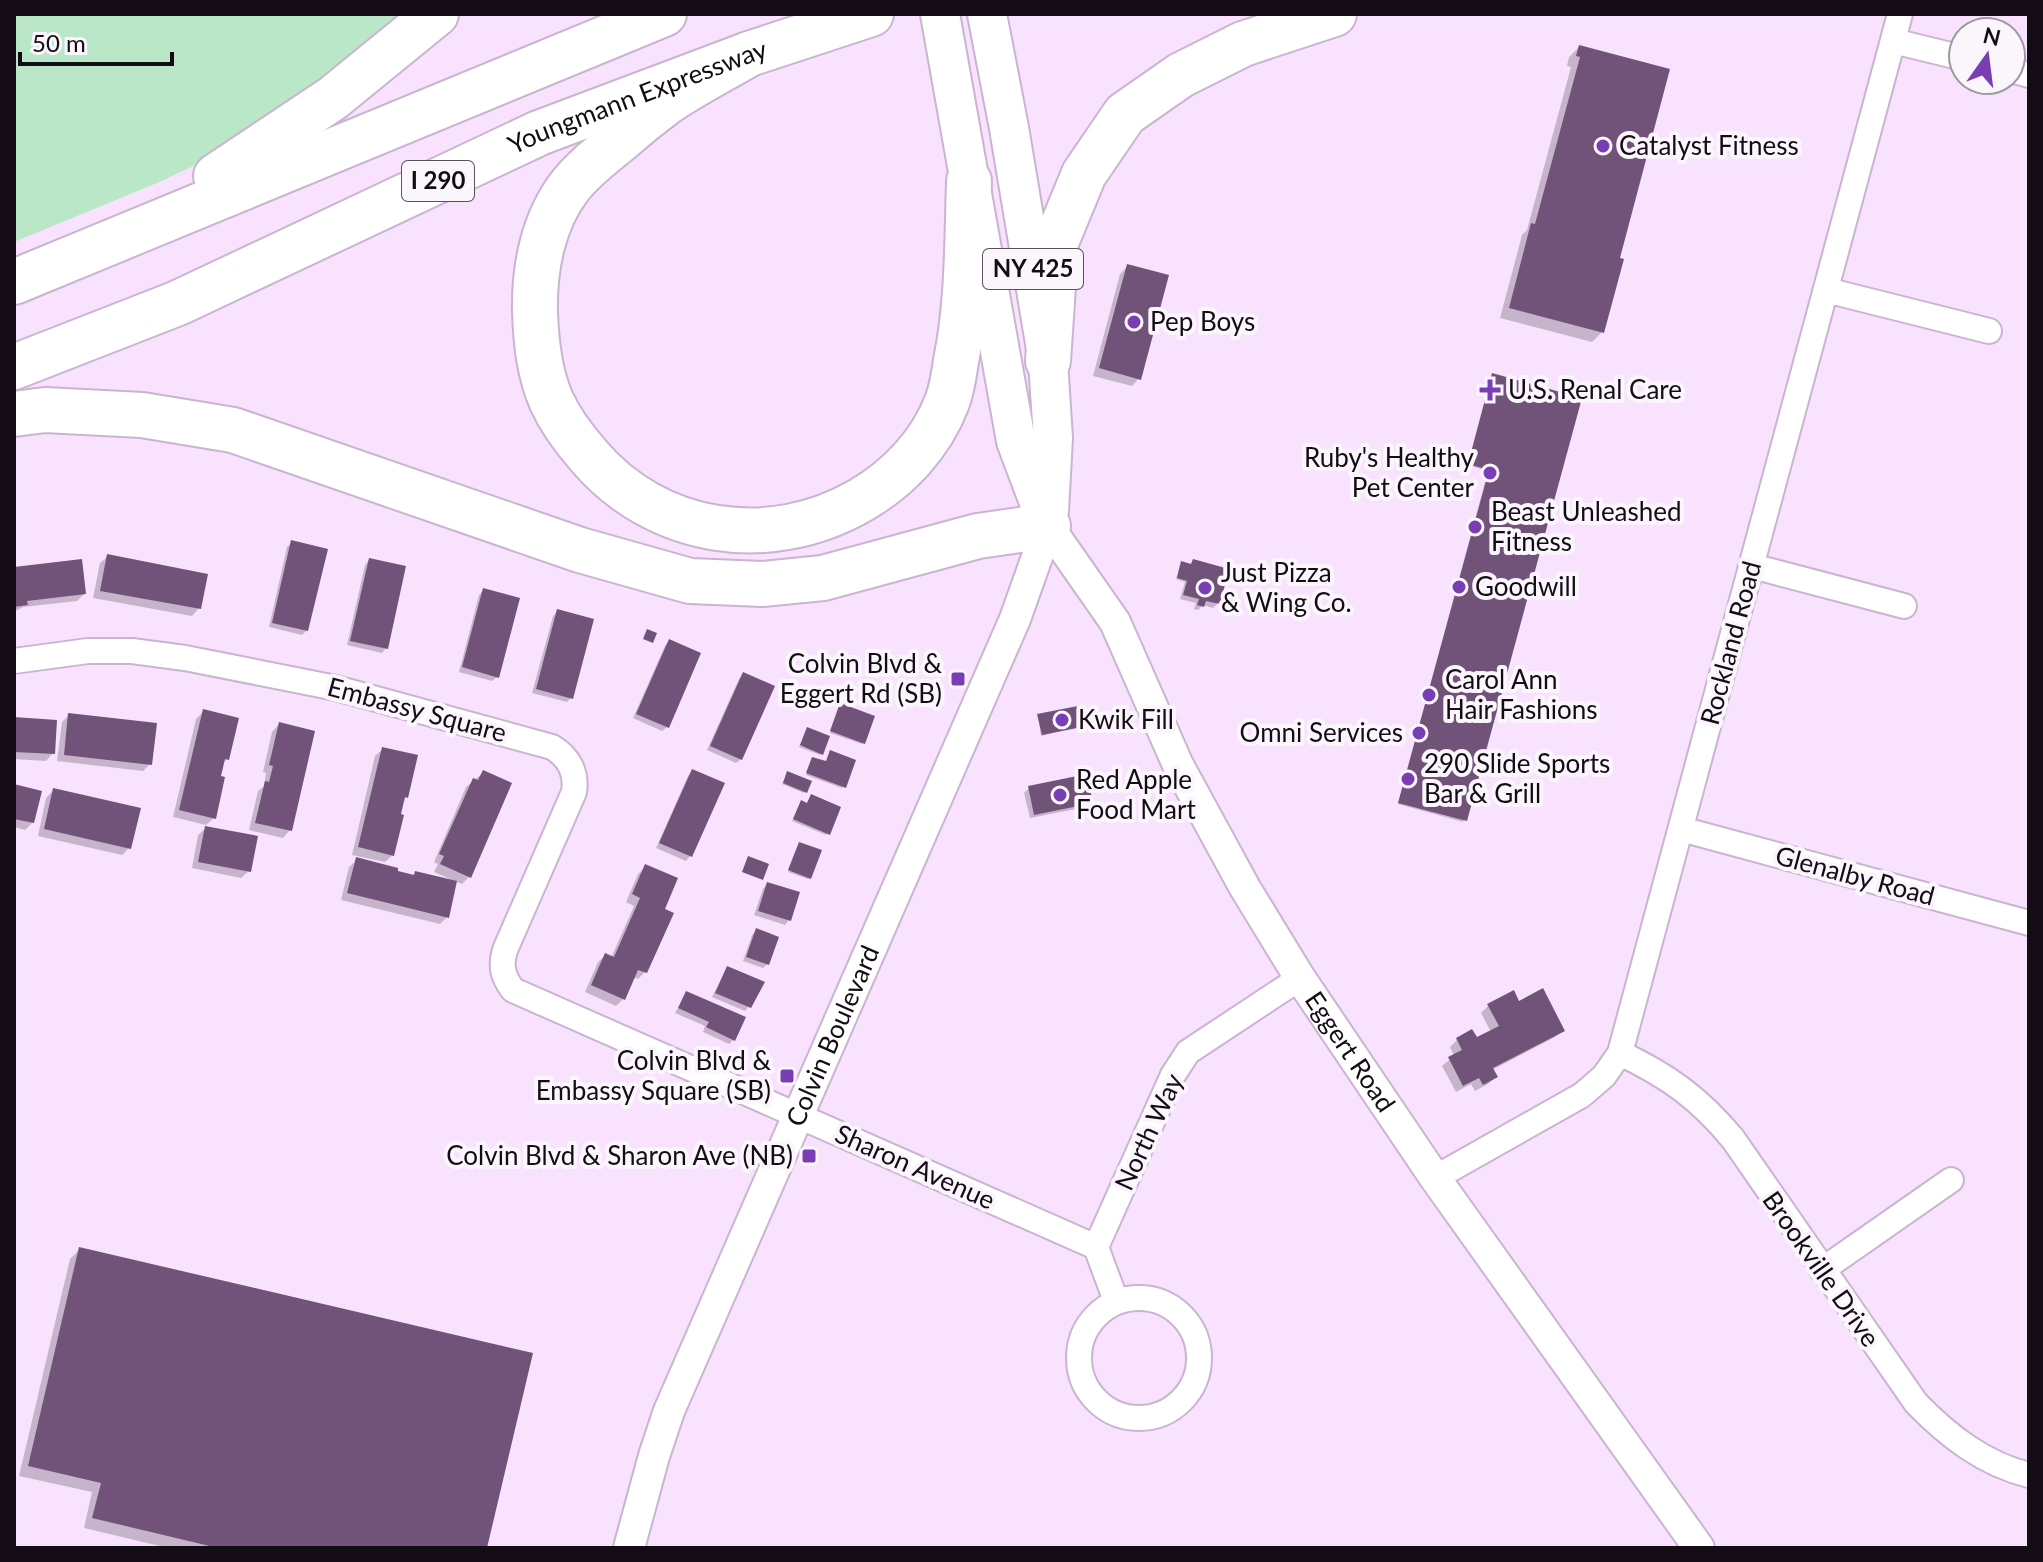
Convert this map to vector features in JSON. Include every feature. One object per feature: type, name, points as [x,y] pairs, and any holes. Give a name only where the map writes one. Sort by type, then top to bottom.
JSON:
[{"type":"highway","points":[[121,236],[333,98],[436,14]]},
{"type":"highway","name":"I 290","points":[[14,282],[664,14]]},
{"type":"highway","name":"Youngmann Expressway","points":[[14,367],[178,303],[539,133],[749,54],[871,14]]},
{"type":"highway","points":[[1048,361],[1056,242],[1084,174],[1125,114],[1181,75],[1243,44],[1334,14]]},
{"type":"highway","points":[[749,54],[667,102],[593,162],[570,186],[552,216],[542,244],[535,303],[536,335],[540,366],[551,401],[572,436],[600,470],[653,509],[684,522],[731,531],[770,531],[841,512],[875,492],[904,469],[928,439],[951,391],[965,318],[969,181]]},
{"type":"highway","points":[[14,414],[45,410],[142,415],[233,430],[580,550],[690,581],[762,584],[823,578],[978,536],[1048,526]]},
{"type":"main road","points":[[940,14],[1016,441],[1048,526]]},
{"type":"main road","name":"NY 425","points":[[987,14],[1048,361],[1053,438],[1048,526]]},
{"type":"street","name":"Rockland Road","points":[[1435,1178],[1582,1095],[1604,1076],[1620,1053],[1900,14]]},
{"type":"street","points":[[1893,41],[1947,54]]},
{"type":"street","points":[[1826,290],[1989,331]]},
{"type":"street","name":"Eggert Road","points":[[1048,526],[1115,622],[1178,765],[1245,888],[1300,978],[1435,1178],[1699,1548]]},
{"type":"street","name":"Colvin Boulevard","points":[[629,1548],[669,1411],[1015,619],[1048,526]]},
{"type":"street","points":[[1752,566],[1904,606]]},
{"type":"street","name":"Embassy Square","points":[[14,661],[88,651],[132,651],[185,658],[359,694],[559,751],[570,764],[576,782],[502,958],[504,978],[513,990]]},
{"type":"street","name":"Glenalby Road","points":[[1681,829],[2029,923]]},
{"type":"street","name":"North Way","points":[[1096,1247],[1173,1075],[1188,1052],[1300,978]]},
{"type":"street","name":"Sharon Avenue","points":[[513,990],[1096,1247]]},
{"type":"street","name":"Brookville Drive","points":[[1620,1053],[1658,1071],[1686,1090],[1711,1113],[1733,1139],[1916,1403],[1938,1426],[1962,1445],[2029,1475]]},
{"type":"street","points":[[1822,1270],[1951,1180]]},
{"type":"street","points":[[1096,1247],[1116,1301]]},
{"type":"street","points":[[1131,1297],[1160,1301],[1185,1318],[1198,1344],[1200,1359],[1192,1388],[1183,1400],[1158,1415],[1142,1418],[1112,1412],[1099,1404],[1081,1378],[1078,1363],[1083,1332],[1091,1319],[1116,1301],[1131,1297]]},
{"type":"green space","points":[[14,14],[410,14],[232,148],[157,183],[14,242]]},
{"type":"building","name":"Catalyst Fitness","points":[[1579,45],[1670,69],[1620,258],[1624,259],[1604,333],[1509,308],[1580,57],[1576,56]]},
{"type":"building","name":"Pep Boys","points":[[1127,264],[1169,275],[1141,380],[1099,368]]},
{"type":"building","points":[[1492,373],[1582,398],[1467,821],[1398,803],[1489,470],[1468,464]]},
{"type":"building","points":[[291,540],[328,549],[308,631],[272,623]]},
{"type":"building","points":[[107,554],[208,574],[201,609],[100,591]]},
{"type":"building","points":[[369,558],[406,566],[388,649],[350,641]]},
{"type":"building","points":[[82,559],[86,594],[27,601],[28,605],[14,607],[14,567]]},
{"type":"building","name":"Just Pizza & Wing Co.","points":[[1193,559],[1229,569],[1220,604],[1206,601],[1204,607],[1197,605],[1199,599],[1183,595],[1187,581],[1177,578],[1181,561],[1191,564]]},
{"type":"building","points":[[483,588],[520,598],[499,678],[462,667]]},
{"type":"building","points":[[557,609],[594,619],[573,699],[536,689]]},
{"type":"building","points":[[647,629],[657,633],[653,643],[643,639]]},
{"type":"building","points":[[669,639],[701,653],[669,728],[636,714]]},
{"type":"building","points":[[743,672],[775,686],[742,760],[710,746]]},
{"type":"building","points":[[840,703],[875,716],[865,744],[830,731]]},
{"type":"building","name":"Kwik Fill","points":[[1083,705],[1087,726],[1042,735],[1037,714]]},
{"type":"building","points":[[203,709],[239,718],[229,760],[225,759],[221,776],[225,777],[216,819],[179,810]]},
{"type":"building","points":[[68,713],[157,723],[152,765],[64,755]]},
{"type":"building","points":[[14,717],[57,720],[55,754],[14,752]]},
{"type":"building","points":[[279,722],[315,731],[292,831],[255,823],[265,781],[269,782],[273,766],[269,765]]},
{"type":"building","points":[[807,727],[830,736],[823,755],[800,745]]},
{"type":"building","points":[[382,747],[418,755],[408,798],[405,797],[394,856],[358,847]]},
{"type":"building","points":[[830,750],[856,760],[846,788],[806,773],[812,757],[826,761]]},
{"type":"building","points":[[692,769],[725,783],[692,857],[659,843]]},
{"type":"building","points":[[483,770],[512,783],[471,878],[440,864],[444,856],[439,854],[473,778],[478,780]]},
{"type":"building","points":[[787,771],[812,781],[807,793],[783,783]]},
{"type":"building","name":"Red Apple Food Mart","points":[[1087,774],[1093,803],[1034,815],[1028,786]]},
{"type":"building","points":[[14,784],[42,791],[34,823],[14,819]]},
{"type":"building","points":[[53,788],[141,808],[131,849],[44,829]]},
{"type":"building","points":[[811,794],[841,807],[830,835],[793,819],[801,800],[807,803]]},
{"type":"building","points":[[205,826],[258,836],[251,872],[198,862]]},
{"type":"building","points":[[799,842],[822,850],[811,879],[788,870]]},
{"type":"building","points":[[748,856],[769,864],[763,880],[742,872]]},
{"type":"building","points":[[356,857],[414,875],[415,871],[457,881],[449,918],[347,893]]},
{"type":"building","points":[[645,864],[678,878],[665,909],[674,913],[647,973],[638,970],[625,1000],[591,985],[605,953],[614,957],[640,898],[632,894]]},
{"type":"building","points":[[767,882],[800,892],[791,921],[758,911]]},
{"type":"building","points":[[756,928],[779,937],[769,965],[746,957]]},
{"type":"building","points":[[727,966],[765,982],[751,1008],[715,993]]},
{"type":"building","points":[[1543,988],[1565,1031],[1493,1068],[1498,1077],[1483,1085],[1479,1078],[1463,1086],[1448,1057],[1462,1050],[1456,1038],[1472,1029],[1477,1037],[1499,1026],[1487,1004],[1514,990],[1519,1001]]},
{"type":"building","points":[[686,991],[746,1017],[735,1041],[706,1027],[709,1022],[678,1008]]},
{"type":"building","points":[[79,1247],[533,1353],[487,1548],[218,1548],[92,1518],[101,1483],[28,1466]]},
{"type":"place","name":"Catalyst Fitness","points":[[1603,146]]},
{"type":"place","name":"Pep Boys","points":[[1134,322]]},
{"type":"place","name":"U.S. Renal Care","points":[[1490,390]]},
{"type":"place","name":"Ruby's Healthy Pet Center","points":[[1490,473]]},
{"type":"place","name":"Beast Unleashed Fitness","points":[[1475,527]]},
{"type":"place","name":"Goodwill","points":[[1459,587]]},
{"type":"place","name":"Just Pizza & Wing Co.","points":[[1205,588]]},
{"type":"place","name":"Colvin Blvd & Eggert Rd (SB)","points":[[958,679]]},
{"type":"place","name":"Carol Ann Hair Fashions","points":[[1429,695]]},
{"type":"place","name":"Kwik Fill","points":[[1062,720]]},
{"type":"place","name":"Omni Services","points":[[1419,733]]},
{"type":"place","name":"290 Slide Sports Bar & Grill","points":[[1408,779]]},
{"type":"place","name":"Red Apple Food Mart","points":[[1060,795]]},
{"type":"place","name":"Colvin Blvd & Embassy Square (SB)","points":[[787,1076]]},
{"type":"place","name":"Colvin Blvd & Sharon Ave (NB)","points":[[809,1156]]}]
